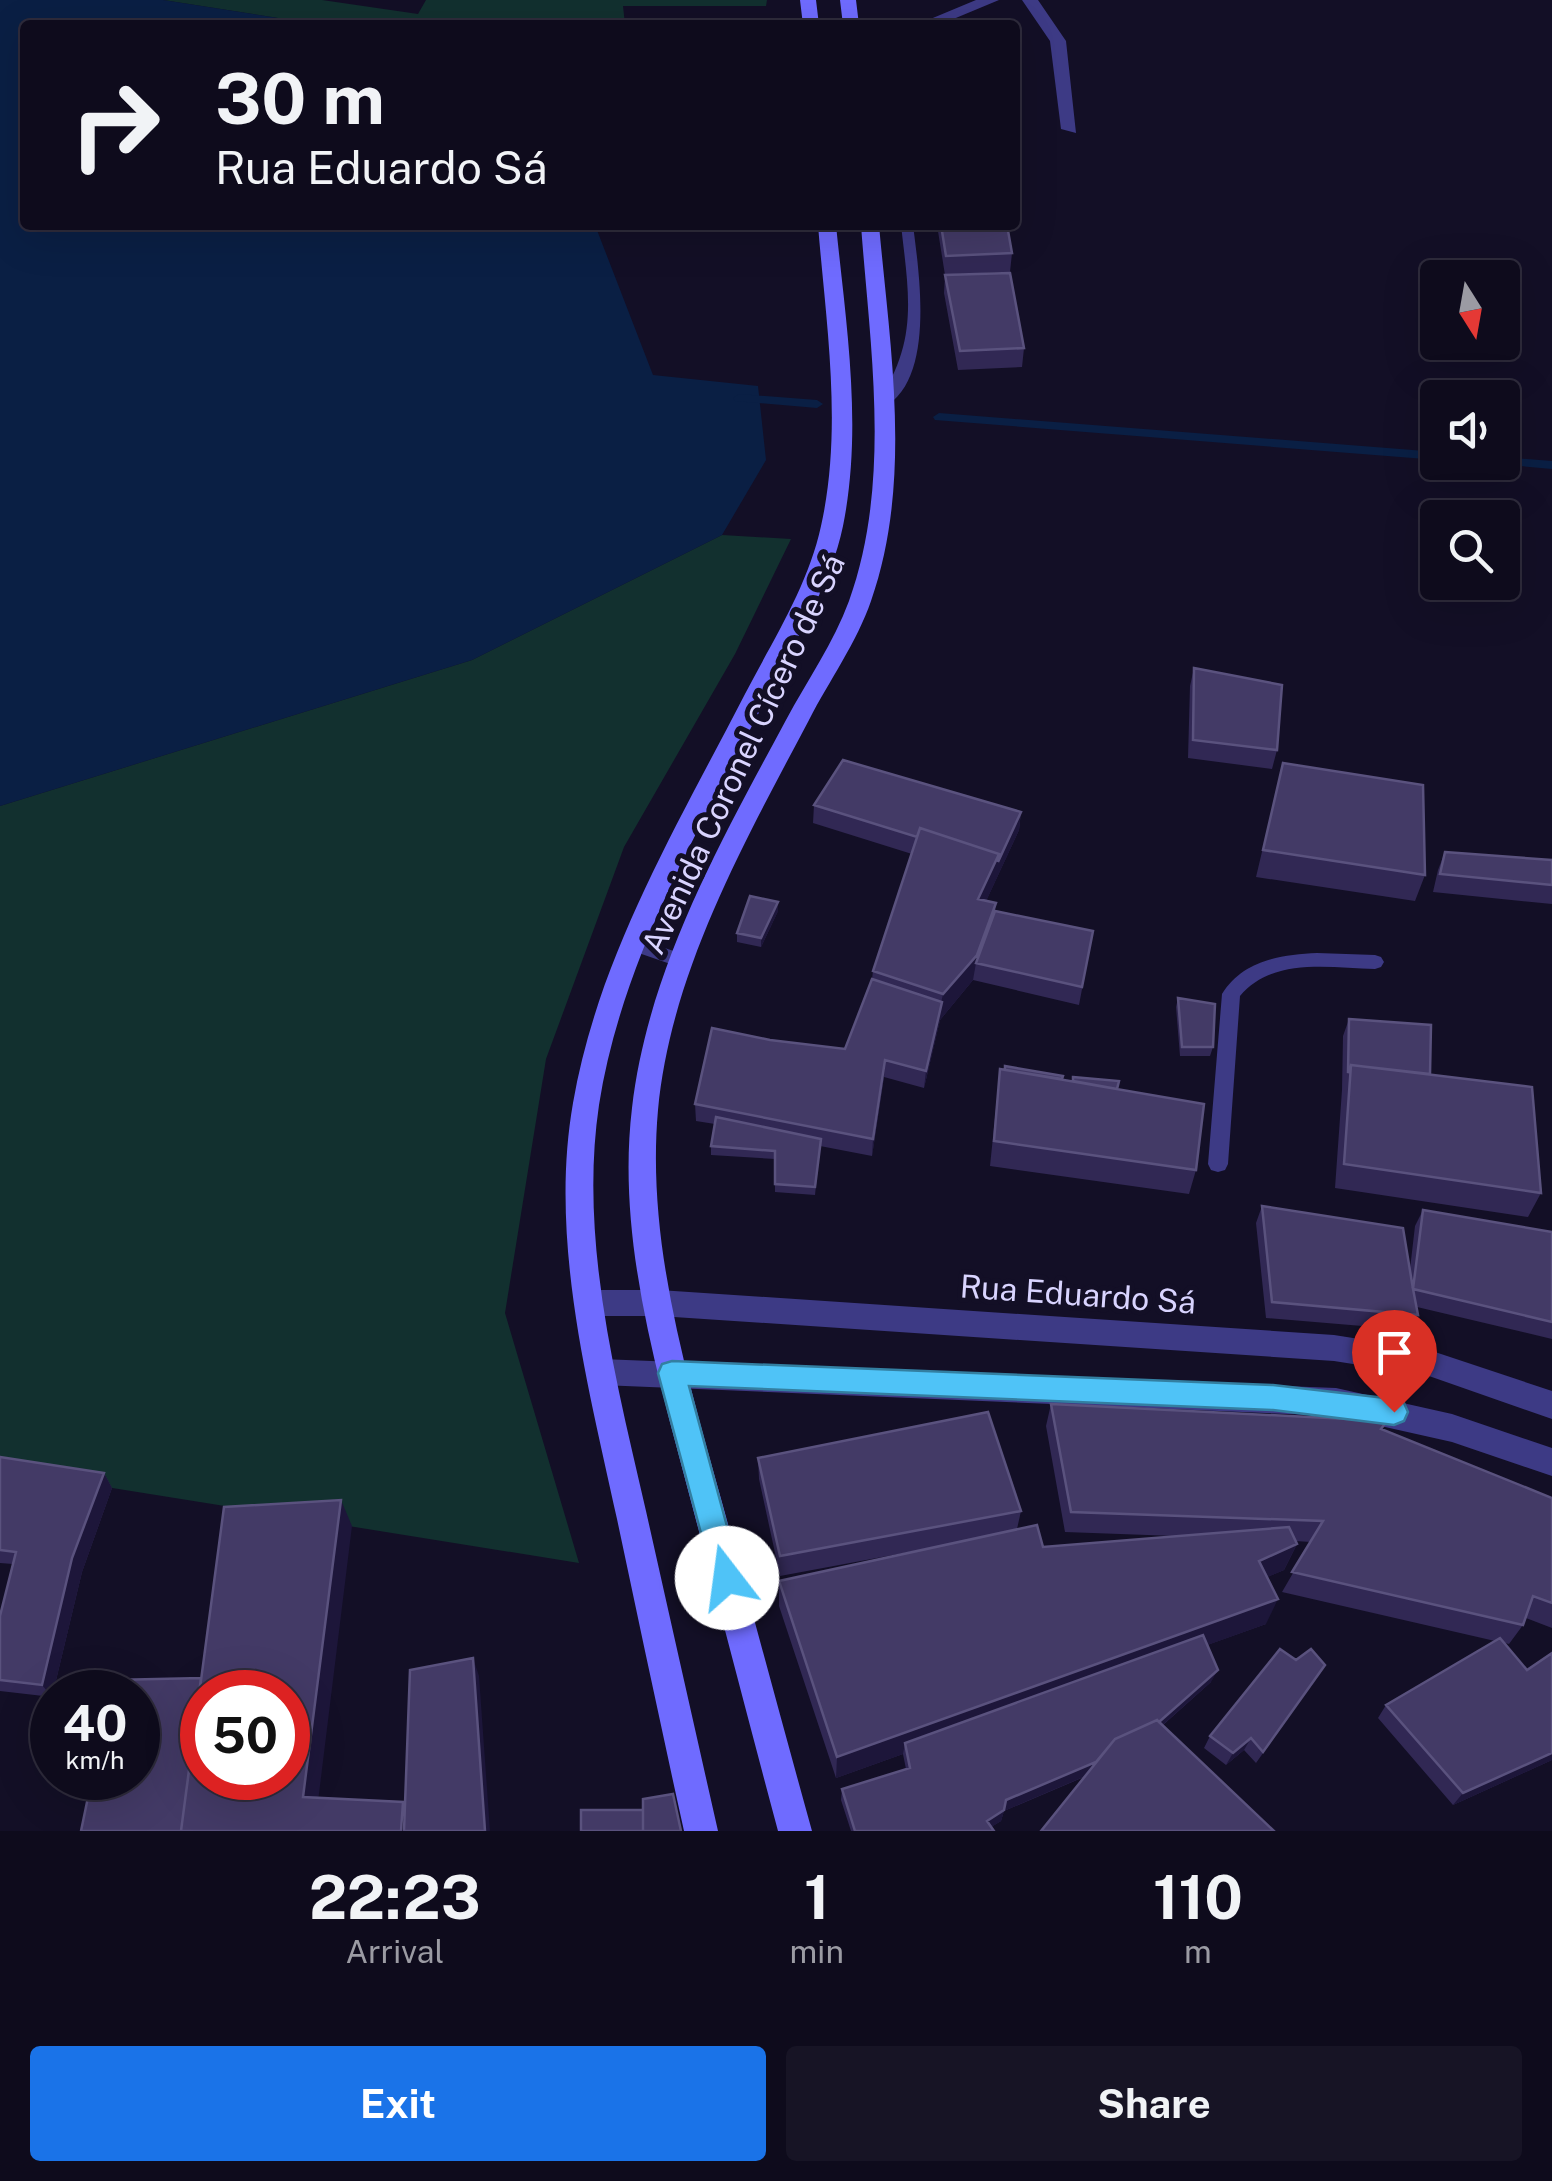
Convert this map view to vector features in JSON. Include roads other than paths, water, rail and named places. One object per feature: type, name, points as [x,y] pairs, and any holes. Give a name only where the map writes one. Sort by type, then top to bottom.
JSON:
[{"type":"main road","name":"Avenida Coronel Cícero de Sá","points":[[702,1831],[601,1372],[579,1192],[586,1104],[605,1029],[636,945],[814,581],[832,527],[841,457],[840,380],[828,230]]},
{"type":"main road","name":"Avenida Coronel Cícero de Sá","points":[[796,1831],[672,1373],[645,1193],[645,1109],[682,961],[737,841],[866,586],[878,524],[883,404],[870,230]]},
{"type":"street","points":[[937,20],[991,0]]},
{"type":"street","points":[[1030,0],[1058,41],[1070,128]]},
{"type":"street","name":"Rua Eduardo Sá","points":[[592,1303],[659,1303],[1334,1348],[1429,1363],[1552,1404]]},
{"type":"street","points":[[601,1372],[1336,1402],[1452,1428],[1552,1462]]},
{"type":"lane","points":[[883,404],[900,386],[912,356],[918,317],[908,230]]},
{"type":"lane","points":[[636,945],[682,961]]},
{"type":"lane","points":[[1218,1164],[1231,994],[1240,980],[1276,963],[1374,962]]},
{"type":"water","points":[[0,0],[163,0],[290,20],[20,20],[20,230],[597,230],[653,375],[758,386],[766,460],[722,535],[472,660],[0,806]]},
{"type":"waterway","points":[[739,398],[817,404]]},
{"type":"waterway","points":[[939,417],[1420,455]]},
{"type":"waterway","points":[[1520,462],[1552,465]]}]
